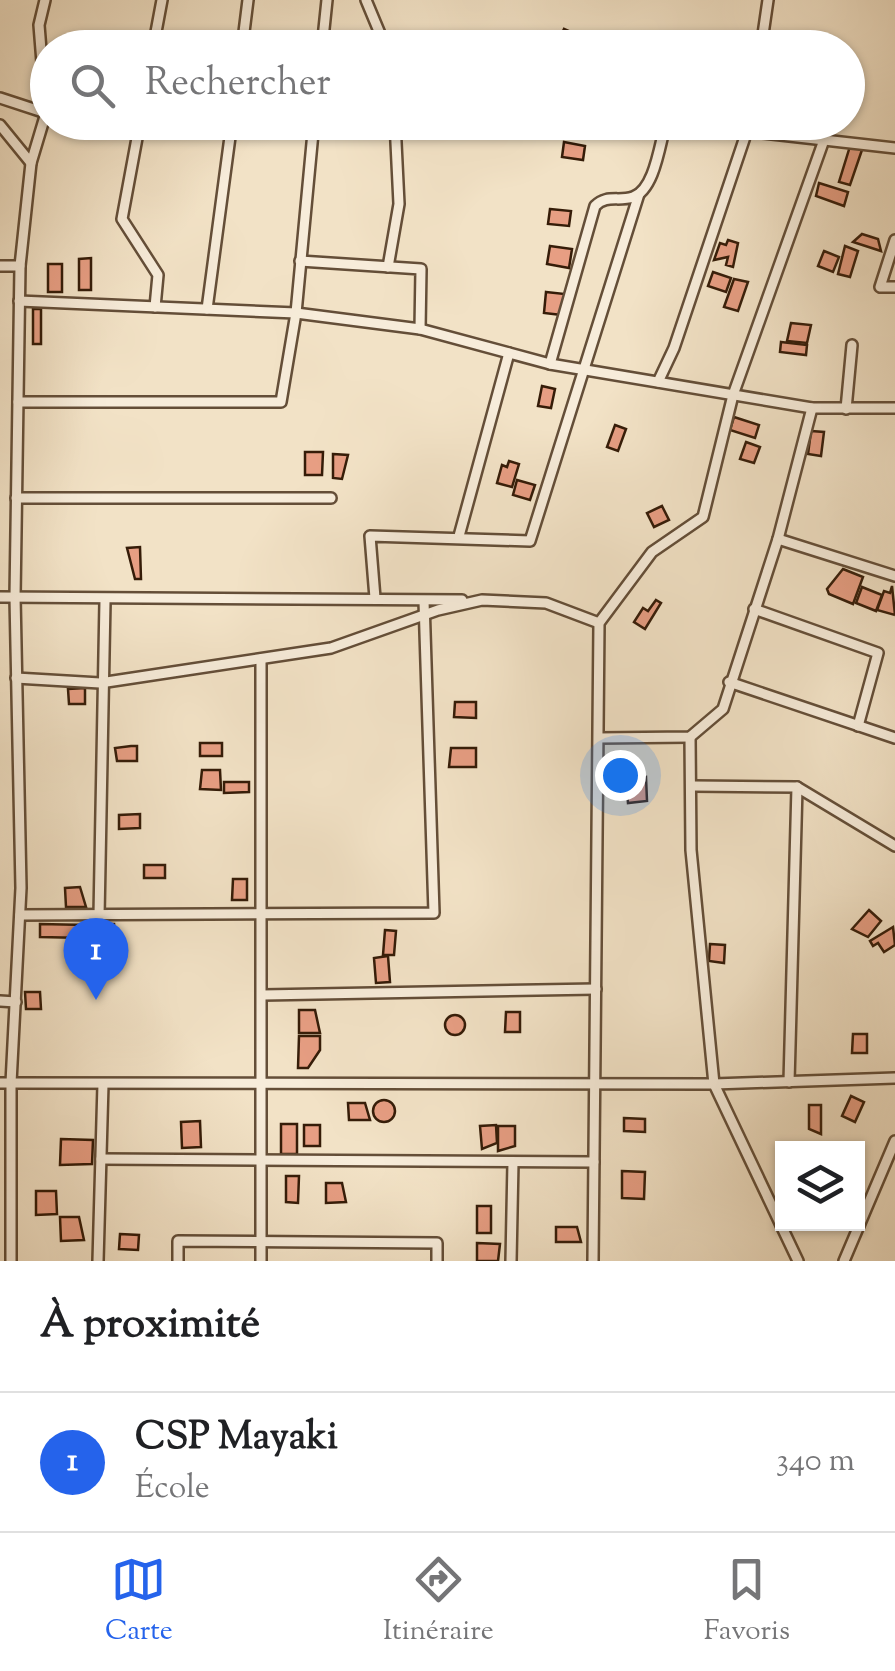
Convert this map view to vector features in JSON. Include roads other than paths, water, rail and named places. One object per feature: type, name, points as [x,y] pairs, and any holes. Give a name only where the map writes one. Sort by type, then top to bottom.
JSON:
[{"type":"street","points":[[39,30],[45,0]]},
{"type":"street","points":[[157,30],[162,0]]},
{"type":"street","points":[[244,30],[248,0]]},
{"type":"street","points":[[324,30],[327,0]]},
{"type":"street","points":[[366,0],[378,30]]},
{"type":"street","points":[[764,30],[768,0]]},
{"type":"street","points":[[0,98],[30,108]]},
{"type":"street","points":[[0,125],[32,163]]},
{"type":"street","points":[[11,1261],[6,1084],[16,1002],[20,915],[15,597],[20,266],[32,163],[38,140]]},
{"type":"street","points":[[137,140],[122,219],[158,275],[155,307]]},
{"type":"street","points":[[208,309],[230,140]]},
{"type":"street","points":[[18,402],[281,402],[296,312],[312,140]]},
{"type":"street","points":[[388,267],[399,204],[396,140]]},
{"type":"street","points":[[375,598],[370,536],[530,541],[639,194],[645,188],[660,140]]},
{"type":"street","points":[[658,382],[745,140]]},
{"type":"street","points":[[593,1261],[598,623],[652,552],[703,518],[734,395],[824,140],[895,148]]},
{"type":"street","points":[[550,364],[595,206],[609,198],[639,194]]},
{"type":"street","points":[[895,240],[880,287],[895,287]]},
{"type":"street","points":[[300,261],[421,269],[420,329]]},
{"type":"street","points":[[0,266],[20,266]]},
{"type":"street","points":[[20,301],[296,312],[420,329],[550,364],[812,408],[895,408]]},
{"type":"street","points":[[846,409],[852,345]]},
{"type":"street","points":[[459,536],[509,353]]},
{"type":"street","points":[[599,738],[690,737],[723,709],[778,539],[812,408]]},
{"type":"street","points":[[16,498],[331,498]]},
{"type":"street","points":[[778,539],[895,576]]},
{"type":"street","points":[[0,597],[105,601],[375,598],[546,602],[598,623]]},
{"type":"street","points":[[16,678],[100,682],[331,648],[425,614],[482,600]]},
{"type":"street","points":[[99,916],[100,682],[105,601]]},
{"type":"street","points":[[20,915],[434,913],[424,601]]},
{"type":"street","points":[[754,609],[878,652],[858,726]]},
{"type":"street","points":[[261,658],[261,1261]]},
{"type":"street","points":[[729,682],[895,738]]},
{"type":"street","points":[[690,737],[691,850],[714,1084],[798,1261]]},
{"type":"street","points":[[693,786],[797,787],[895,846]]},
{"type":"street","points":[[789,1082],[797,787]]},
{"type":"street","points":[[263,995],[596,989]]},
{"type":"street","points":[[0,1002],[16,1002]]},
{"type":"street","points":[[6,1084],[714,1084],[895,1078]]},
{"type":"street","points":[[98,1261],[103,1084]]},
{"type":"street","points":[[844,1261],[895,1141]]},
{"type":"street","points":[[101,1159],[262,1163],[594,1162]]},
{"type":"street","points":[[511,1261],[513,1162]]},
{"type":"street","points":[[178,1261],[178,1241],[437,1243],[436,1261]]},
{"type":"place","name":"CSP Mayaki","points":[[96,1000]]}]
